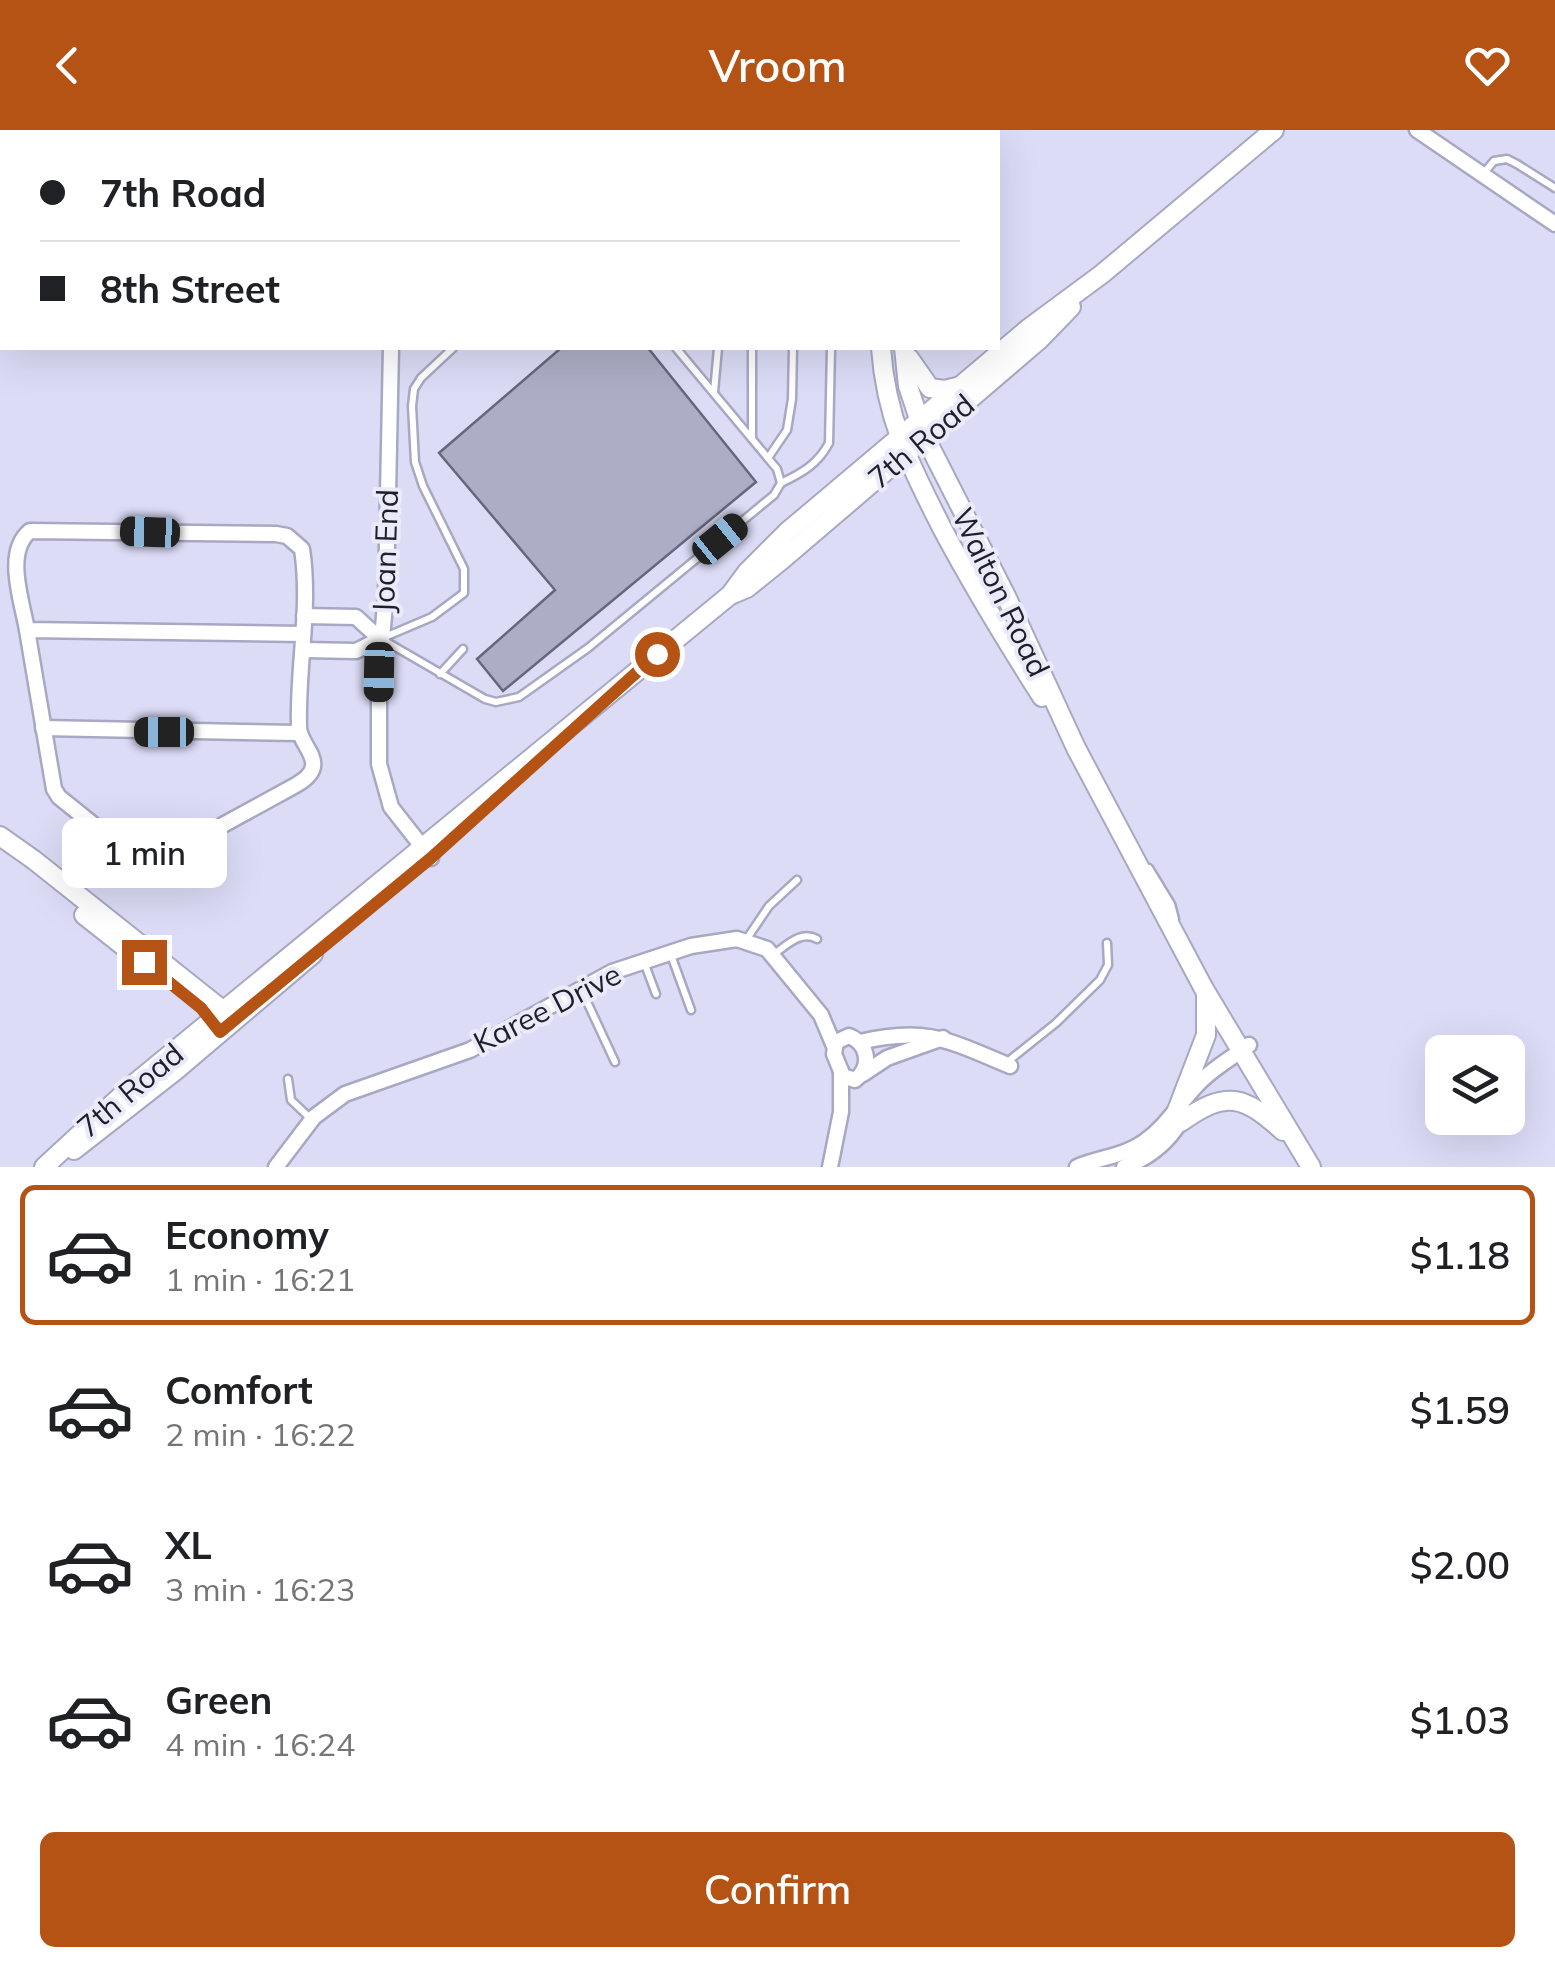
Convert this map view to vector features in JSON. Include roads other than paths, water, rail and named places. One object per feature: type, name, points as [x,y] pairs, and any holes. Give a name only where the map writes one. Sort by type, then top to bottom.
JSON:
[{"type":"street","name":"7th Road","points":[[923,430],[964,385],[1029,328],[1102,274],[1274,130]]},
{"type":"street","points":[[1417,130],[1555,224]]},
{"type":"street","name":"7th Road","points":[[48,1164],[102,1111],[222,1021],[427,853],[554,738],[730,595],[747,588],[902,447],[1040,340],[1102,274]]},
{"type":"street","name":"Joan End","points":[[391,350],[386,593],[380,639],[378,745],[381,778],[391,807],[427,853]]},
{"type":"street","name":"Walton Road","points":[[881,350],[886,391],[902,447],[982,604],[1076,748]]},
{"type":"street","name":"Walton Road","points":[[904,350],[908,386],[923,430],[1076,748],[1311,1167]]},
{"type":"street","points":[[905,350],[921,380],[930,388],[944,390],[964,385]]},
{"type":"street","points":[[44,728],[298,733],[306,741],[313,762],[303,781],[168,856],[147,861],[128,854],[60,797],[50,774],[19,579],[18,544],[30,531],[41,529],[287,536],[302,549],[304,616],[298,733]]},
{"type":"street","points":[[27,630],[303,642],[356,651],[380,639],[356,618],[304,616]]},
{"type":"street","points":[[0,839],[86,918],[222,1021]]},
{"type":"street","name":"Walton Road","points":[[1171,919],[1204,988],[1322,1167]]},
{"type":"street","name":"Karee Drive","points":[[281,1166],[312,1120],[345,1094],[470,1050],[580,988],[643,960],[716,941],[745,941]]},
{"type":"street","points":[[745,941],[773,955],[839,1042],[841,1112],[830,1167]]},
{"type":"street","points":[[1178,1118],[1206,1034],[1208,1007],[1204,988]]},
{"type":"street","points":[[840,1072],[846,1078],[859,1077],[896,1046],[928,1034],[1008,1065]]},
{"type":"street","points":[[839,1042],[853,1037],[860,1042],[896,1046]]},
{"type":"street","points":[[841,1112],[866,1060],[860,1042]]},
{"type":"street","points":[[1124,1167],[1152,1154],[1178,1118],[1187,1095],[1207,1075],[1247,1050]]},
{"type":"street","points":[[1178,1118],[1228,1101],[1246,1102],[1295,1142]]},
{"type":"street","points":[[1076,1167],[1122,1154],[1164,1134]]},
{"type":"lane","points":[[1482,175],[1494,160],[1507,160],[1555,188]]},
{"type":"lane","points":[[380,639],[432,617],[464,593],[464,569],[416,462],[412,406],[414,389],[451,350]]},
{"type":"lane","points":[[678,350],[777,469],[782,483]]},
{"type":"lane","points":[[714,393],[718,350]]},
{"type":"lane","points":[[752,350],[752,438]]},
{"type":"lane","points":[[768,458],[788,430],[793,350]]},
{"type":"lane","points":[[380,639],[485,700],[496,702],[519,696],[588,648],[774,495],[782,483],[805,472],[829,443],[831,350]]},
{"type":"lane","points":[[440,674],[463,648]]},
{"type":"lane","points":[[745,941],[768,906],[797,880]]},
{"type":"lane","points":[[773,955],[799,937],[816,939]]},
{"type":"lane","points":[[1008,1065],[1100,980],[1108,965],[1106,943]]},
{"type":"lane","points":[[670,952],[691,1010]]},
{"type":"lane","points":[[643,960],[656,994]]},
{"type":"lane","points":[[580,988],[615,1062]]},
{"type":"lane","points":[[288,1079],[292,1102],[312,1120]]}]
